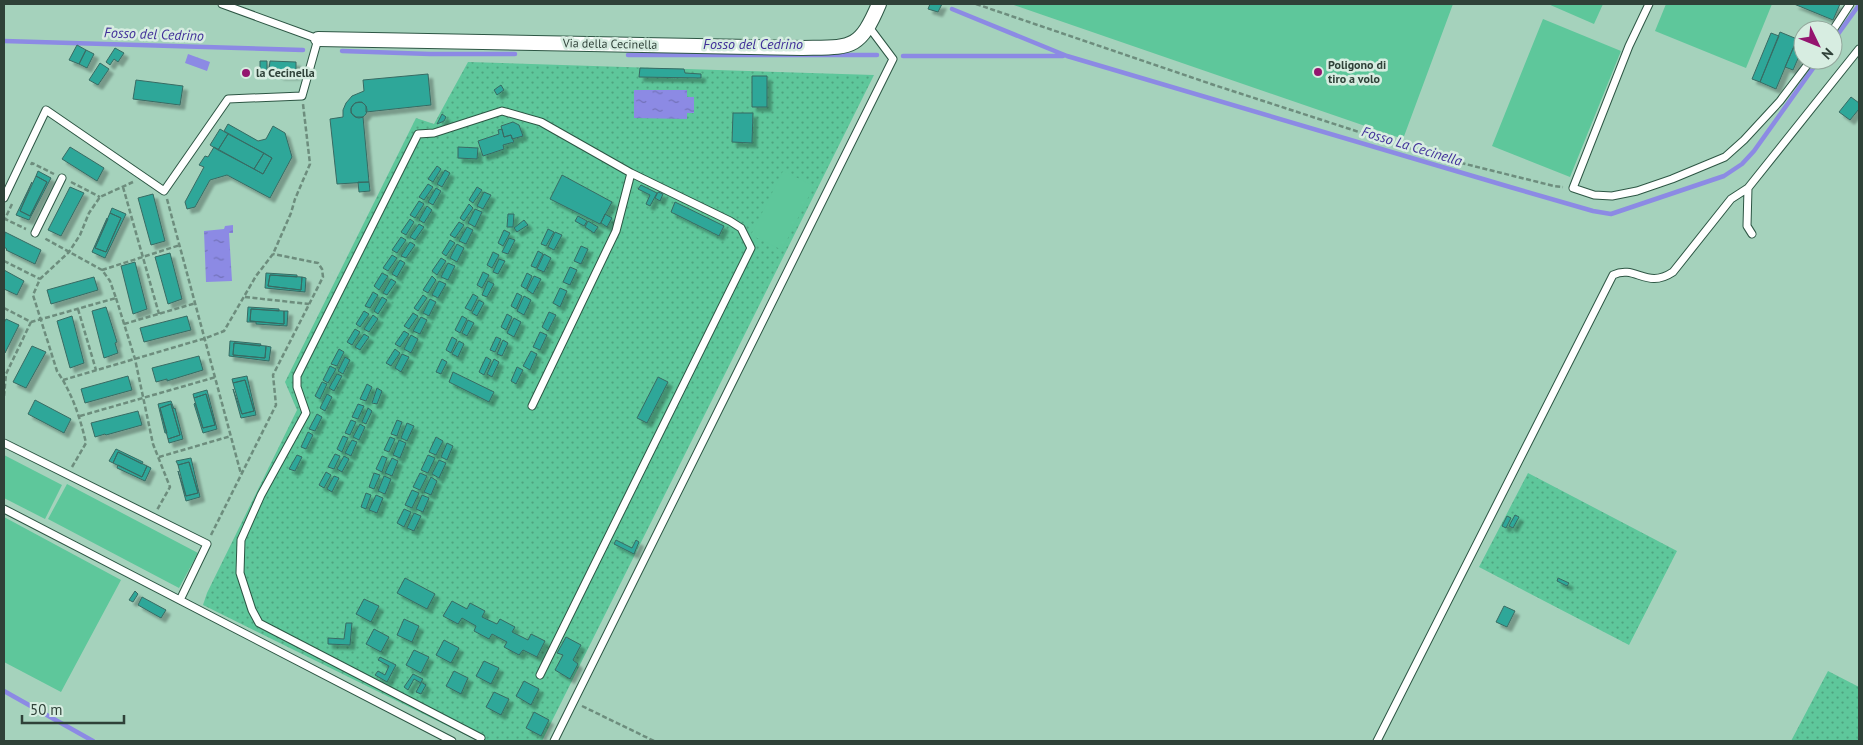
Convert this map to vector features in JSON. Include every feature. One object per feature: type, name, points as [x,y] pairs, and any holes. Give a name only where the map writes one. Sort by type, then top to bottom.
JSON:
[{"type":"street","name":"Via della Cecinella","points":[[318,38],[840,48],[857,42],[869,27],[879,4]]},
{"type":"lane","points":[[4,198],[46,110],[164,190],[228,100],[302,96],[318,38],[222,4]]},
{"type":"lane","points":[[1649,4],[1629,46],[1574,188],[1594,195],[1612,196],[1638,191],[1672,180],[1725,157],[1744,140],[1780,101],[1803,70]]},
{"type":"lane","points":[[1840,20],[1850,4]]},
{"type":"lane","points":[[554,741],[892,59],[869,27]]},
{"type":"lane","points":[[1377,741],[1614,275],[1622,271],[1655,280],[1673,272],[1731,199],[1748,188],[1859,49]]},
{"type":"lane","points":[[481,738],[259,623],[252,610],[240,572],[241,540],[261,495],[306,413],[297,388],[297,376],[418,134],[434,134],[502,111],[541,122],[631,173],[730,221],[741,228],[751,248],[540,675]]},
{"type":"lane","points":[[532,406],[616,231],[631,173]]},
{"type":"lane","points":[[35,233],[62,178]]},
{"type":"lane","points":[[1748,188],[1748,226],[1752,234]]},
{"type":"lane","points":[[4,443],[206,544],[180,600]]},
{"type":"lane","points":[[4,509],[452,741]]},
{"type":"path","points":[[976,4],[1214,85],[1433,156],[1554,186],[1574,188]]},
{"type":"path","points":[[63,380],[224,331],[256,276],[273,254],[310,164],[302,96]]},
{"type":"path","points":[[68,475],[86,443],[80,416],[57,371],[33,295],[40,279],[69,252],[80,235],[89,213],[100,197],[145,177]]},
{"type":"path","points":[[123,188],[159,314]]},
{"type":"path","points":[[164,190],[206,338],[241,474]]},
{"type":"path","points":[[14,200],[5,219],[35,233],[102,270],[110,281],[135,359],[153,444],[170,487],[152,517]]},
{"type":"path","points":[[102,270],[180,245]]},
{"type":"path","points":[[206,544],[276,404],[273,375],[323,277],[322,269],[318,263],[273,254]]},
{"type":"path","points":[[4,262],[40,279]]},
{"type":"path","points":[[245,297],[309,304]]},
{"type":"path","points":[[4,308],[31,322],[41,321],[116,298]]},
{"type":"path","points":[[124,324],[196,303]]},
{"type":"path","points":[[78,309],[96,370]]},
{"type":"path","points":[[4,396],[5,373],[31,322]]},
{"type":"path","points":[[80,416],[216,377]]},
{"type":"path","points":[[159,458],[231,436]]},
{"type":"path","points":[[574,702],[654,741]]},
{"type":"green space","name":"Poligono di tiro a volo","points":[[1011,4],[1453,4],[1403,139]]},
{"type":"green space","points":[[1548,4],[1603,4],[1594,24]]},
{"type":"green space","points":[[1666,4],[1772,4],[1746,68],[1655,31]]},
{"type":"green space","points":[[1543,19],[1621,51],[1570,177],[1492,146]]},
{"type":"green space","points":[[468,62],[874,75],[542,741],[478,741],[203,605],[207,593],[297,410],[285,382],[416,118],[434,124]]},
{"type":"green space","points":[[783,171],[814,186],[782,250],[751,235]]},
{"type":"green space","points":[[4,455],[62,485],[45,519],[4,498]]},
{"type":"green space","points":[[1528,473],[1677,551],[1629,645],[1479,567]]},
{"type":"green space","points":[[67,484],[198,553],[179,588],[48,519]]},
{"type":"green space","points":[[4,517],[121,580],[61,692],[4,662]]},
{"type":"green space","points":[[1828,671],[1859,687],[1859,741],[1791,741]]},
{"type":"water","points":[[188,54],[210,62],[207,71],[185,63]]},
{"type":"water","points":[[634,90],[687,90],[687,97],[694,97],[694,113],[687,113],[687,119],[634,118]]},
{"type":"water","points":[[233,225],[233,233],[229,233],[232,281],[206,282],[204,231],[224,229],[225,226]]},
{"type":"building","points":[[930,4],[942,4],[938,12],[928,9]]},
{"type":"building","points":[[1794,4],[1840,4],[1833,20]]},
{"type":"building","points":[[1780,32],[1793,37],[1793,49],[1776,89],[1760,82]]},
{"type":"building","points":[[1771,33],[1779,36],[1760,82],[1752,79]]},
{"type":"building","points":[[77,45],[86,50],[79,64],[69,60]]},
{"type":"building","points":[[115,48],[124,53],[118,62],[114,59],[110,65],[106,62]]},
{"type":"building","points":[[1793,49],[1793,70],[1785,67]]},
{"type":"building","points":[[86,50],[94,54],[87,68],[79,64]]},
{"type":"building","points":[[260,61],[267,61],[267,71],[260,71]]},
{"type":"building","points":[[270,61],[296,62],[296,75],[279,75],[279,69],[269,69]]},
{"type":"building","points":[[100,63],[109,69],[98,85],[89,80]]},
{"type":"building","points":[[640,68],[684,69],[685,73],[701,74],[701,78],[639,77]]},
{"type":"building","points":[[428,74],[431,105],[366,112],[366,106],[362,102],[355,103],[351,108],[351,113],[356,117],[363,117],[369,182],[337,184],[330,119],[343,117],[346,103],[352,96],[364,91],[363,80]]},
{"type":"building","points":[[752,76],[767,76],[767,107],[752,107]]},
{"type":"building","points":[[136,80],[183,86],[180,105],[133,99]]},
{"type":"building","points":[[501,85],[504,90],[497,95],[494,90]]},
{"type":"building","points":[[1851,97],[1859,103],[1859,109],[1850,120],[1839,112]]},
{"type":"building","points":[[359,102],[367,110],[359,118],[351,110]]},
{"type":"building","points":[[733,113],[753,113],[752,143],[732,142]]},
{"type":"building","points":[[442,114],[446,117],[444,121],[437,124]]},
{"type":"building","points":[[513,122],[519,125],[523,136],[512,139],[511,135],[504,137],[501,126]]},
{"type":"building","points":[[228,124],[258,141],[266,139],[273,126],[285,133],[292,157],[270,198],[227,175],[210,180],[195,207],[187,209],[185,202],[204,167],[199,165],[205,156],[208,157],[214,147],[263,174],[272,158],[224,131]]},
{"type":"building","points":[[220,129],[228,134],[218,150],[210,145]]},
{"type":"building","points":[[502,129],[504,137],[511,135],[514,142],[503,145],[504,149],[483,156],[478,141],[499,134],[498,130]]},
{"type":"building","points":[[228,134],[264,153],[254,169],[218,150]]},
{"type":"building","points":[[70,147],[104,168],[97,181],[62,159]]},
{"type":"building","points":[[458,147],[478,148],[477,159],[458,158]]},
{"type":"building","points":[[264,153],[272,158],[263,174],[254,169]]},
{"type":"building","points":[[437,166],[441,169],[433,182],[428,179]]},
{"type":"building","points":[[445,170],[450,173],[442,187],[437,184]]},
{"type":"building","points":[[38,171],[51,178],[29,220],[16,215],[32,182],[20,211],[30,216],[47,182],[36,176]]},
{"type":"building","points":[[562,175],[612,202],[600,224],[550,199]]},
{"type":"building","points":[[36,176],[47,182],[30,216],[20,211]]},
{"type":"building","points":[[358,182],[369,182],[370,191],[359,192]]},
{"type":"building","points":[[428,184],[433,187],[424,200],[419,197]]},
{"type":"building","points":[[641,185],[657,193],[650,206],[646,204],[650,195],[638,189]]},
{"type":"building","points":[[70,187],[84,193],[61,236],[48,230]]},
{"type":"building","points":[[477,187],[482,190],[473,203],[469,200]]},
{"type":"building","points":[[436,188],[441,191],[433,205],[428,202]]},
{"type":"building","points":[[484,192],[491,195],[483,209],[477,206]]},
{"type":"building","points":[[658,192],[663,194],[660,201],[655,198]]},
{"type":"building","points":[[153,194],[165,241],[151,245],[138,198]]},
{"type":"building","points":[[419,201],[424,204],[415,218],[410,215]]},
{"type":"building","points":[[675,202],[724,226],[719,236],[671,212]]},
{"type":"building","points":[[469,204],[473,208],[464,221],[460,218]]},
{"type":"building","points":[[427,206],[432,210],[424,223],[419,220]]},
{"type":"building","points":[[112,208],[126,214],[105,258],[92,252],[107,218],[95,248],[106,252],[121,218],[110,213]]},
{"type":"building","points":[[475,209],[482,212],[475,227],[468,223]]},
{"type":"building","points":[[110,213],[121,218],[106,252],[95,248]]},
{"type":"building","points":[[508,214],[514,214],[513,227],[507,227]]},
{"type":"building","points":[[605,214],[612,218],[607,227],[601,223]]},
{"type":"building","points":[[578,216],[587,221],[584,226],[575,221]]},
{"type":"building","points":[[410,219],[414,222],[406,235],[401,232]]},
{"type":"building","points":[[524,220],[528,225],[517,232],[514,228]]},
{"type":"building","points":[[588,221],[598,227],[594,233],[585,227]]},
{"type":"building","points":[[459,222],[464,225],[455,238],[450,235]]},
{"type":"building","points":[[419,224],[424,227],[415,240],[410,237]]},
{"type":"building","points":[[467,227],[473,230],[466,244],[459,241]]},
{"type":"building","points":[[548,229],[554,232],[546,246],[541,244]]},
{"type":"building","points":[[504,230],[510,233],[503,246],[498,243]]},
{"type":"building","points":[[5,232],[41,250],[35,264],[6,250],[4,247]]},
{"type":"building","points":[[555,232],[562,235],[554,250],[548,247]]},
{"type":"building","points":[[401,237],[406,240],[397,253],[392,250]]},
{"type":"building","points":[[509,238],[515,240],[508,254],[502,252]]},
{"type":"building","points":[[450,240],[455,243],[446,256],[442,253]]},
{"type":"building","points":[[410,242],[415,245],[406,258],[401,256]]},
{"type":"building","points":[[457,244],[464,248],[457,262],[450,258]]},
{"type":"building","points":[[581,246],[588,249],[581,264],[574,261]]},
{"type":"building","points":[[538,251],[543,254],[536,268],[531,266]]},
{"type":"building","points":[[493,252],[499,255],[492,268],[487,265]]},
{"type":"building","points":[[170,253],[182,299],[168,304],[155,257]]},
{"type":"building","points":[[544,254],[551,258],[544,272],[537,269]]},
{"type":"building","points":[[392,255],[397,258],[388,271],[383,268]]},
{"type":"building","points":[[441,258],[446,261],[437,275],[432,271]]},
{"type":"building","points":[[499,259],[505,261],[498,274],[493,272]]},
{"type":"building","points":[[400,260],[405,263],[397,277],[392,274]]},
{"type":"building","points":[[135,262],[147,309],[133,314],[121,266]]},
{"type":"building","points":[[448,263],[455,266],[448,280],[441,277]]},
{"type":"building","points":[[570,267],[577,270],[570,285],[563,282]]},
{"type":"building","points":[[4,270],[24,281],[17,295],[4,289]]},
{"type":"building","points":[[483,272],[489,275],[482,288],[477,285]]},
{"type":"building","points":[[266,273],[297,275],[297,277],[270,275],[268,286],[301,290],[302,277],[306,278],[305,292],[265,288]]},
{"type":"building","points":[[382,273],[388,276],[379,290],[374,286]]},
{"type":"building","points":[[527,273],[532,276],[526,289],[521,286]]},
{"type":"building","points":[[270,275],[302,277],[301,290],[268,286]]},
{"type":"building","points":[[432,276],[436,280],[428,293],[423,290]]},
{"type":"building","points":[[534,276],[541,279],[533,294],[527,290]]},
{"type":"building","points":[[94,277],[98,290],[51,304],[47,290]]},
{"type":"building","points":[[391,279],[396,282],[387,295],[383,293]]},
{"type":"building","points":[[439,281],[446,284],[438,298],[432,295]]},
{"type":"building","points":[[488,281],[494,284],[487,297],[482,295]]},
{"type":"building","points":[[560,288],[567,291],[560,307],[553,303]]},
{"type":"building","points":[[373,292],[378,295],[370,308],[365,306]]},
{"type":"building","points":[[517,293],[522,296],[516,309],[511,306]]},
{"type":"building","points":[[473,294],[478,297],[471,311],[465,308]]},
{"type":"building","points":[[423,295],[427,298],[418,311],[414,308]]},
{"type":"building","points":[[524,296],[531,300],[524,315],[517,311]]},
{"type":"building","points":[[382,297],[387,300],[378,314],[374,311]]},
{"type":"building","points":[[430,299],[436,302],[429,316],[423,313]]},
{"type":"building","points":[[479,300],[484,303],[477,316],[472,313]]},
{"type":"building","points":[[106,307],[117,342],[115,343],[118,353],[104,358],[92,311]]},
{"type":"building","points":[[248,307],[279,309],[279,311],[251,309],[250,321],[284,324],[284,311],[288,311],[287,326],[247,322]]},
{"type":"building","points":[[251,309],[284,311],[284,324],[250,321]]},
{"type":"building","points":[[364,311],[369,314],[360,327],[356,324]]},
{"type":"building","points":[[549,312],[556,315],[548,331],[542,327]]},
{"type":"building","points":[[413,313],[418,316],[409,329],[404,326]]},
{"type":"building","points":[[507,314],[512,317],[506,330],[501,327]]},
{"type":"building","points":[[373,315],[378,319],[369,332],[364,329]]},
{"type":"building","points":[[72,316],[84,363],[70,368],[57,321]]},
{"type":"building","points":[[187,316],[191,330],[144,342],[140,328]]},
{"type":"building","points":[[462,316],[467,319],[460,333],[455,330]]},
{"type":"building","points":[[421,317],[427,320],[420,334],[413,331]]},
{"type":"building","points":[[514,318],[521,322],[514,337],[507,333]]},
{"type":"building","points":[[6,319],[19,325],[4,354],[4,323]]},
{"type":"building","points":[[468,320],[474,323],[467,336],[462,333]]},
{"type":"building","points":[[355,329],[360,332],[352,345],[347,342]]},
{"type":"building","points":[[404,331],[409,334],[400,347],[395,344]]},
{"type":"building","points":[[540,332],[547,335],[540,350],[533,347]]},
{"type":"building","points":[[364,334],[369,337],[360,350],[355,347]]},
{"type":"building","points":[[411,335],[418,339],[411,353],[404,349]]},
{"type":"building","points":[[452,337],[457,340],[451,353],[446,350]]},
{"type":"building","points":[[496,337],[501,339],[495,352],[490,350]]},
{"type":"building","points":[[503,340],[508,343],[502,356],[497,354]]},
{"type":"building","points":[[230,341],[261,344],[260,346],[234,343],[233,355],[265,358],[266,346],[271,347],[269,361],[229,356]]},
{"type":"building","points":[[459,341],[464,344],[458,357],[452,354]]},
{"type":"building","points":[[234,343],[266,346],[265,358],[233,355]]},
{"type":"building","points":[[32,346],[46,352],[26,388],[13,382]]},
{"type":"building","points":[[339,349],[344,352],[337,366],[331,364]]},
{"type":"building","points":[[395,349],[400,353],[391,366],[386,363]]},
{"type":"building","points":[[531,351],[537,354],[530,370],[523,366]]},
{"type":"building","points":[[402,354],[409,357],[401,372],[395,368]]},
{"type":"building","points":[[199,356],[203,370],[167,381],[167,379],[156,382],[152,368]]},
{"type":"building","points":[[345,357],[350,360],[343,374],[338,371]]},
{"type":"building","points":[[486,357],[491,360],[484,375],[479,372]]},
{"type":"building","points":[[442,359],[447,362],[441,374],[436,372]]},
{"type":"building","points":[[494,359],[499,362],[492,377],[487,374]]},
{"type":"building","points":[[330,366],[336,369],[328,383],[323,380]]},
{"type":"building","points":[[517,367],[523,370],[516,384],[511,381]]},
{"type":"building","points":[[453,372],[494,392],[489,402],[449,382]]},
{"type":"building","points":[[337,374],[342,376],[334,391],[329,388]]},
{"type":"building","points":[[128,376],[132,390],[85,403],[81,389]]},
{"type":"building","points":[[247,376],[256,415],[241,418],[233,389],[242,414],[254,411],[245,380],[233,383],[232,379]]},
{"type":"building","points":[[658,377],[668,382],[647,423],[637,418]]},
{"type":"building","points":[[245,380],[254,411],[242,414],[233,383]]},
{"type":"building","points":[[322,382],[327,384],[320,399],[315,396]]},
{"type":"building","points":[[367,384],[372,387],[366,401],[360,399]]},
{"type":"building","points":[[377,388],[382,391],[377,404],[372,403]]},
{"type":"building","points":[[207,390],[217,429],[203,433],[195,403],[203,428],[215,425],[206,394],[194,398],[193,394]]},
{"type":"building","points":[[206,394],[215,425],[203,428],[194,398]]},
{"type":"building","points":[[327,394],[332,397],[325,411],[320,408]]},
{"type":"building","points":[[35,400],[71,419],[64,433],[28,414]]},
{"type":"building","points":[[171,401],[175,408],[183,439],[169,443],[168,439],[180,435],[171,404],[160,408],[167,433],[165,433],[158,404]]},
{"type":"building","points":[[171,404],[180,435],[168,439],[160,408]]},
{"type":"building","points":[[358,404],[364,406],[358,419],[352,417]]},
{"type":"building","points":[[368,408],[372,411],[366,424],[362,422]]},
{"type":"building","points":[[138,411],[142,425],[95,437],[91,423]]},
{"type":"building","points":[[317,414],[322,417],[315,431],[309,429]]},
{"type":"building","points":[[351,420],[356,422],[350,435],[345,433]]},
{"type":"building","points":[[397,420],[402,422],[397,436],[391,434]]},
{"type":"building","points":[[407,423],[414,426],[407,441],[401,438]]},
{"type":"building","points":[[360,424],[365,427],[359,440],[353,437]]},
{"type":"building","points":[[308,432],[313,435],[306,449],[301,447]]},
{"type":"building","points":[[343,436],[348,438],[342,452],[337,449]]},
{"type":"building","points":[[390,437],[395,439],[389,452],[384,450]]},
{"type":"building","points":[[436,437],[443,441],[436,455],[429,452]]},
{"type":"building","points":[[352,440],[357,442],[351,456],[345,453]]},
{"type":"building","points":[[399,440],[406,443],[400,458],[393,455]]},
{"type":"building","points":[[447,443],[453,446],[447,460],[441,457]]},
{"type":"building","points":[[116,449],[143,462],[142,464],[118,452],[113,463],[109,461]]},
{"type":"building","points":[[118,452],[147,466],[142,477],[113,463]]},
{"type":"building","points":[[335,454],[340,456],[334,469],[328,467]]},
{"type":"building","points":[[297,455],[302,457],[295,471],[289,469]]},
{"type":"building","points":[[428,455],[435,458],[428,473],[421,470]]},
{"type":"building","points":[[344,456],[349,459],[342,472],[337,469]]},
{"type":"building","points":[[382,456],[387,458],[382,472],[376,469]]},
{"type":"building","points":[[191,458],[200,497],[186,501],[178,471],[186,496],[198,493],[189,462],[178,465],[176,461]]},
{"type":"building","points":[[392,458],[398,461],[392,476],[385,473]]},
{"type":"building","points":[[439,460],[446,463],[439,478],[432,474]]},
{"type":"building","points":[[189,462],[198,493],[186,496],[178,465]]},
{"type":"building","points":[[118,465],[142,477],[147,466],[151,468],[145,481],[117,468]]},
{"type":"building","points":[[326,472],[331,475],[324,488],[319,485]]},
{"type":"building","points":[[374,473],[380,475],[374,489],[369,487]]},
{"type":"building","points":[[420,473],[427,476],[420,490],[413,487]]},
{"type":"building","points":[[334,476],[339,478],[332,492],[327,489]]},
{"type":"building","points":[[384,476],[391,479],[385,494],[378,491]]},
{"type":"building","points":[[431,477],[437,481],[431,495],[424,492]]},
{"type":"building","points":[[412,490],[419,493],[412,508],[405,505]]},
{"type":"building","points":[[366,493],[371,495],[366,509],[361,507]]},
{"type":"building","points":[[376,495],[383,498],[377,513],[369,510]]},
{"type":"building","points":[[422,495],[429,498],[423,512],[416,509]]},
{"type":"building","points":[[404,509],[411,512],[404,527],[397,523]]},
{"type":"building","points":[[414,513],[421,516],[414,531],[407,528]]},
{"type":"building","points":[[1515,515],[1519,517],[1513,528],[1509,526]]},
{"type":"building","points":[[1507,516],[1511,518],[1506,528],[1502,526]]},
{"type":"building","points":[[616,540],[632,548],[636,540],[639,542],[634,554],[614,544]]},
{"type":"building","points":[[405,578],[435,594],[427,609],[397,593]]},
{"type":"building","points":[[1558,578],[1569,583],[1567,586],[1557,581]]},
{"type":"building","points":[[135,591],[138,594],[133,602],[129,600]]},
{"type":"building","points":[[142,597],[166,610],[161,618],[138,605]]},
{"type":"building","points":[[364,599],[379,606],[371,622],[356,614]]},
{"type":"building","points":[[452,601],[467,609],[470,603],[485,611],[482,617],[497,624],[500,619],[515,627],[512,632],[528,640],[531,634],[545,641],[537,657],[523,650],[519,655],[504,647],[507,642],[492,634],[489,639],[474,631],[476,626],[462,618],[458,624],[443,616]]},
{"type":"building","points":[[1504,606],[1515,611],[1507,627],[1496,622]]},
{"type":"building","points":[[404,619],[419,626],[412,642],[397,635]]},
{"type":"building","points":[[346,623],[352,623],[350,645],[328,644],[328,638],[344,639]]},
{"type":"building","points":[[374,629],[389,637],[381,652],[366,644]]},
{"type":"building","points":[[566,637],[581,645],[573,660],[578,664],[570,679],[555,670],[563,655],[557,653]]},
{"type":"building","points":[[444,640],[459,648],[451,663],[436,655]]},
{"type":"building","points":[[414,650],[429,657],[421,673],[406,665]]},
{"type":"building","points":[[380,657],[396,665],[387,682],[375,675],[378,671],[385,675],[389,666],[378,660]]},
{"type":"building","points":[[484,661],[499,668],[491,684],[476,676]]},
{"type":"building","points":[[454,671],[468,678],[461,694],[446,686]]},
{"type":"building","points":[[413,674],[423,679],[421,682],[426,685],[421,694],[416,692],[421,683],[414,679],[408,690],[404,687]]},
{"type":"building","points":[[524,681],[539,689],[531,705],[516,696]]},
{"type":"building","points":[[494,692],[509,699],[501,715],[486,707]]},
{"type":"building","points":[[534,712],[549,720],[541,736],[526,728]]},
{"type":"waterway","name":"Fosso La Cecinella","points":[[1843,27],[1859,5]]},
{"type":"waterway","name":"Fosso La Cecinella","points":[[952,9],[1067,56],[1510,187],[1593,211],[1611,214],[1724,176],[1742,164],[1754,151],[1812,70]]},
{"type":"waterway","name":"Fosso del Cedrino","points":[[4,41],[303,50]]},
{"type":"waterway","name":"Fosso del Cedrino","points":[[342,51],[515,54]]},
{"type":"waterway","name":"Fosso del Cedrino","points":[[628,55],[877,55]]},
{"type":"waterway","name":"Fosso del Cedrino","points":[[903,56],[1063,56]]},
{"type":"waterway","points":[[4,691],[93,741]]},
{"type":"place","name":"Poligono di tiro a volo","points":[[1318,72]]},
{"type":"place","name":"la Cecinella","points":[[246,73]]}]
